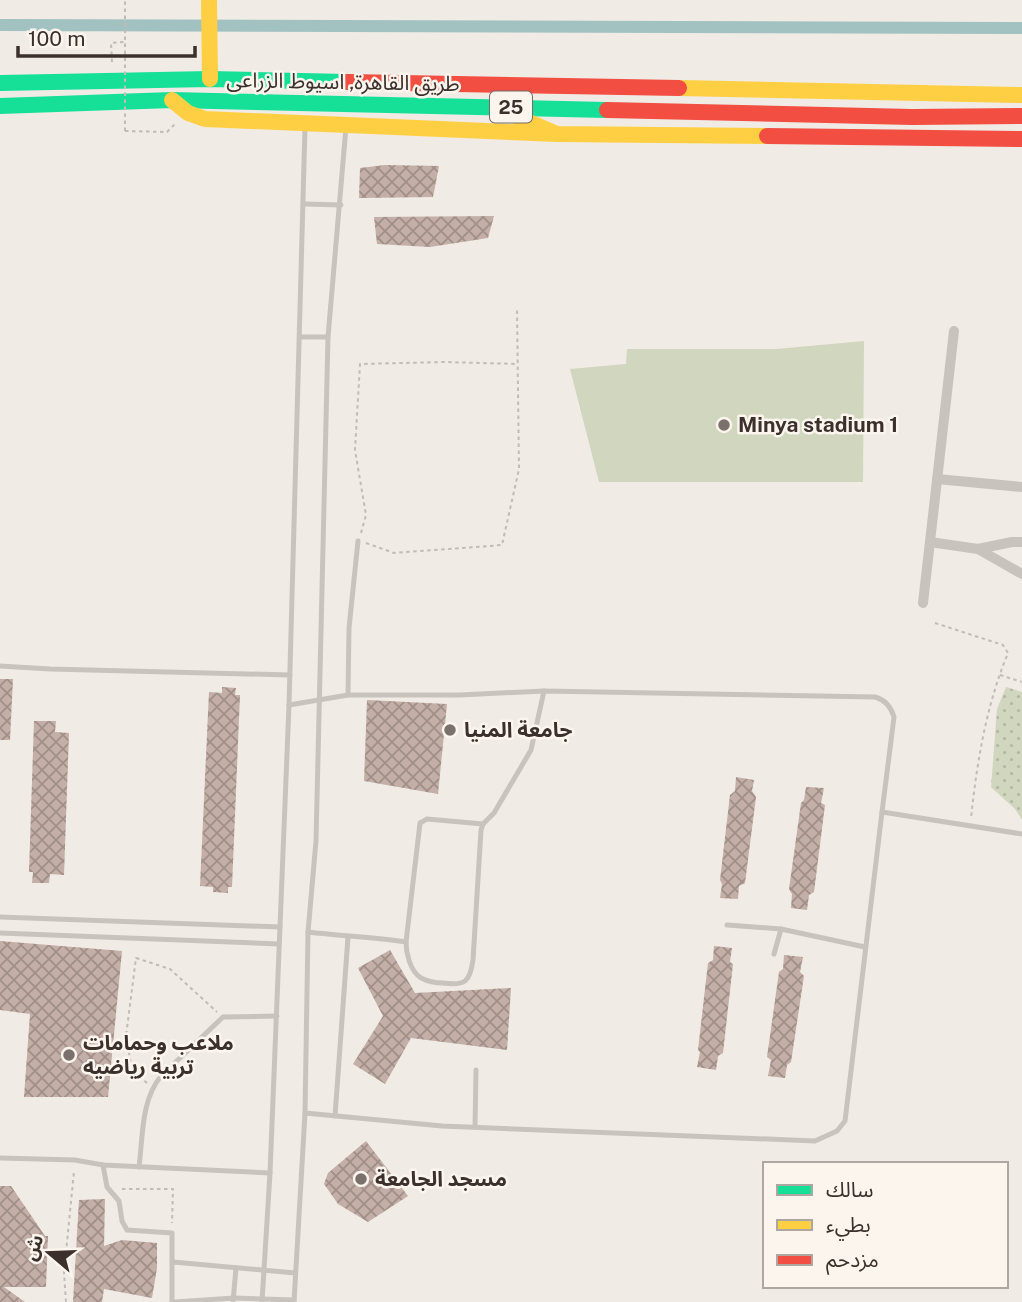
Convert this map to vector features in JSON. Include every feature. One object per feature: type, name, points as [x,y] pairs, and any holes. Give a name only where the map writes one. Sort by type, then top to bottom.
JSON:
[{"type":"main road","points":[[209,0],[210,79]]},
{"type":"main road","name":"طريق القاهرة, اسيوط الزراعى","points":[[0,83],[210,79],[1022,95]]},
{"type":"main road","points":[[910,137],[914,93]]},
{"type":"main road","name":"طريق القاهرة, اسيوط الزراعى","points":[[0,106],[172,100],[912,117],[1022,116]]},
{"type":"main road","name":"طريق القاهرة, اسيوط الزراعى","points":[[172,100],[188,113],[205,118],[346,126],[557,134],[1022,139]]},
{"type":"main road","points":[[495,107],[557,134]]},
{"type":"street","points":[[923,603],[954,331]]},
{"type":"street","points":[[937,479],[1022,487]]},
{"type":"street","points":[[978,549],[1012,541],[1022,542]]},
{"type":"street","points":[[930,542],[978,549],[1022,574]]},
{"type":"lane","points":[[262,1300],[270,1173],[289,705],[305,204],[305,124]]},
{"type":"lane","points":[[103,1165],[107,1187],[119,1201],[122,1221],[127,1230],[172,1233],[174,1302],[294,1301],[305,1113],[308,932],[316,841],[328,337],[346,126]]},
{"type":"lane","points":[[305,204],[341,205]]},
{"type":"lane","points":[[300,337],[328,337]]},
{"type":"lane","points":[[348,695],[349,628],[358,541]]},
{"type":"lane","points":[[0,666],[290,675]]},
{"type":"lane","points":[[289,705],[348,695],[460,695],[544,691],[608,694],[780,694],[879,698],[892,709],[894,717],[845,1121],[837,1132],[815,1141],[475,1127],[305,1113]]},
{"type":"lane","points":[[483,824],[426,819],[420,822],[406,953],[420,978],[450,984],[461,984],[468,980],[473,960],[483,824],[494,813],[531,750],[544,691]]},
{"type":"lane","points":[[882,812],[1022,834]]},
{"type":"lane","points":[[279,944],[0,933],[1,917],[280,927]]},
{"type":"lane","points":[[137,922],[137,938]]},
{"type":"lane","points":[[727,925],[781,929],[865,947]]},
{"type":"lane","points":[[774,954],[781,929]]},
{"type":"lane","points":[[308,932],[406,942]]},
{"type":"lane","points":[[335,1116],[348,937]]},
{"type":"lane","points":[[139,1167],[146,1106],[152,1087],[223,1017],[277,1016]]},
{"type":"lane","points":[[475,1127],[476,1070]]},
{"type":"lane","points":[[0,1158],[75,1160],[103,1165],[270,1173]]},
{"type":"lane","points":[[173,1262],[295,1273]]},
{"type":"lane","points":[[234,1300],[236,1268]]},
{"type":"path","points":[[125,0],[125,131],[167,132]]},
{"type":"path","points":[[113,63],[111,43],[125,42]]},
{"type":"path","points":[[517,308],[518,364],[519,469],[502,545],[394,553],[358,541],[366,515],[355,450],[360,364],[518,364]]},
{"type":"path","points":[[935,623],[1003,645],[1008,653],[999,675],[978,757],[970,827]]},
{"type":"path","points":[[999,675],[1022,682]]},
{"type":"path","points":[[152,1087],[132,1070],[126,1036],[135,958],[170,969],[223,1017]]},
{"type":"path","points":[[66,1302],[65,1273],[75,1160]]},
{"type":"path","points":[[118,1189],[173,1189],[172,1233]]},
{"type":"green space","name":"Minya stadium 1","points":[[864,341],[863,482],[599,482],[570,369],[626,364],[627,349],[776,349]]},
{"type":"green space","points":[[1006,687],[1022,692],[1022,820],[1015,809],[991,787],[997,709]]},
{"type":"building","points":[[385,165],[439,166],[433,197],[359,198],[360,168]]},
{"type":"building","points":[[494,216],[488,238],[430,247],[377,244],[374,217]]},
{"type":"building","points":[[0,679],[13,679],[10,740],[0,740]]},
{"type":"building","points":[[222,687],[236,688],[235,695],[240,695],[232,887],[228,887],[228,893],[213,892],[213,887],[200,886],[209,692],[222,693]]},
{"type":"building","points":[[367,700],[447,704],[438,794],[364,781]]},
{"type":"building","points":[[34,721],[56,721],[55,732],[69,733],[64,875],[50,874],[49,883],[32,883],[33,872],[29,872]]},
{"type":"building","points":[[736,777],[754,780],[752,791],[756,797],[745,883],[739,886],[738,899],[720,898],[730,795],[735,791]]},
{"type":"building","points":[[806,787],[824,788],[821,803],[825,805],[814,892],[809,895],[807,910],[791,908],[792,894],[789,889],[801,803]]},
{"type":"building","name":"ملاعب وحمامات تربية رياضيه","points":[[0,941],[122,951],[108,1097],[24,1097],[30,1014],[0,1010]]},
{"type":"building","points":[[714,946],[732,948],[730,962],[733,964],[723,1053],[718,1056],[716,1070],[697,1067],[708,963],[713,960]]},
{"type":"building","points":[[390,950],[415,993],[511,988],[507,1050],[411,1038],[385,1084],[353,1064],[383,1016],[358,968]]},
{"type":"building","points":[[784,955],[803,957],[800,972],[804,976],[791,1062],[787,1065],[785,1078],[768,1076],[771,1060],[767,1057],[779,972],[783,969]]},
{"type":"building","name":"مسجد الجامعة","points":[[366,1141],[408,1196],[368,1222],[338,1204],[324,1184],[328,1173]]},
{"type":"building","points":[[0,1186],[11,1186],[45,1236],[48,1236],[46,1287],[4,1287],[25,1302],[0,1302]]},
{"type":"building","points":[[105,1199],[104,1246],[122,1240],[157,1243],[157,1268],[152,1298],[104,1289],[102,1302],[73,1302],[79,1200]]},
{"type":"waterway","points":[[0,25],[1022,28]]},
{"type":"traffic: fast","points":[[0,83],[210,79],[348,82]]},
{"type":"traffic: fast","points":[[0,106],[172,100],[607,110]]},
{"type":"traffic: slow","points":[[209,0],[210,79]]},
{"type":"traffic: slow","points":[[679,88],[1022,95]]},
{"type":"traffic: slow","points":[[172,100],[188,113],[205,119],[557,134],[767,136]]},
{"type":"traffic: slow","points":[[506,112],[557,134]]},
{"type":"traffic: jam","points":[[348,82],[679,88]]},
{"type":"traffic: jam","points":[[607,110],[912,117],[1022,116]]},
{"type":"traffic: jam","points":[[767,136],[1022,139]]},
{"type":"place","name":"Minya stadium 1","points":[[724,425]]},
{"type":"place","name":"جامعة المنيا","points":[[450,730]]},
{"type":"place","name":"ملاعب وحمامات تربية رياضيه","points":[[69,1055]]},
{"type":"place","name":"مسجد الجامعة","points":[[361,1179]]}]
